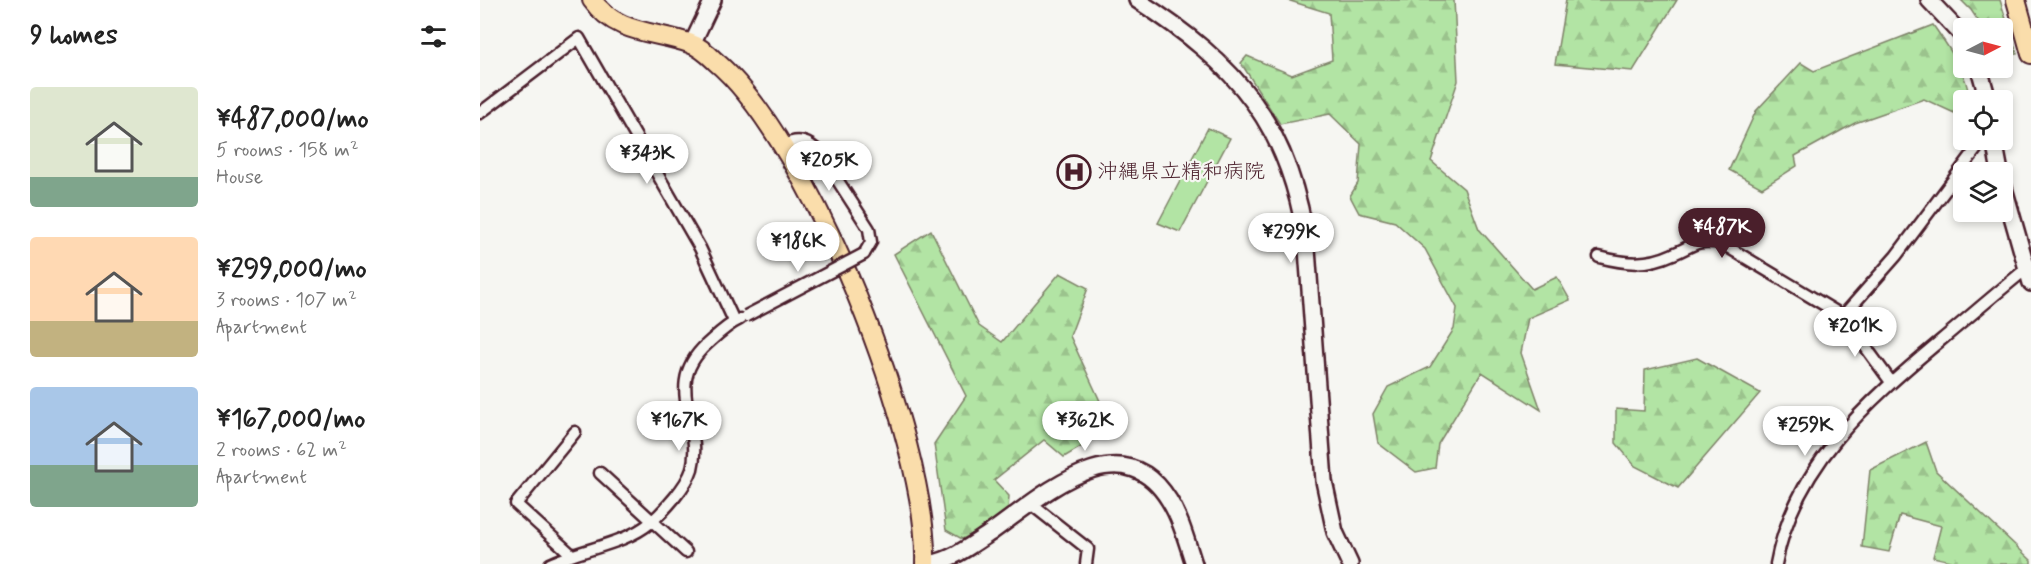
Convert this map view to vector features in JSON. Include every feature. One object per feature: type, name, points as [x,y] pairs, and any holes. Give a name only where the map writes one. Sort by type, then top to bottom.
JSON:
[{"type":"highway","points":[[592,0],[607,16],[628,28],[692,44],[729,74],[783,146],[829,232],[880,362],[915,483],[927,564]]},
{"type":"highway","points":[[2016,0],[2031,54]]},
{"type":"main road","points":[[692,44],[713,0]]},
{"type":"main road","points":[[1137,0],[1209,50],[1238,81],[1265,119],[1293,182],[1302,216],[1307,249],[1324,482],[1335,532],[1350,564]]},
{"type":"main road","points":[[1929,0],[1953,25]]},
{"type":"main road","points":[[2013,217],[2030,272]]},
{"type":"main road","points":[[927,564],[952,558],[1080,472],[1102,465],[1126,467],[1142,473],[1158,485],[1169,500],[1194,564]]},
{"type":"street","points":[[480,113],[579,38],[700,248],[734,321]]},
{"type":"street","points":[[550,564],[633,536],[653,521],[685,483],[692,469],[693,453],[685,387],[687,372],[697,353],[734,321],[864,254],[871,242],[869,229],[820,153],[811,144],[801,140],[783,146]]},
{"type":"street","points":[[1843,316],[1896,256],[1976,150]]},
{"type":"street","points":[[1599,256],[1635,264],[1674,254],[1689,244],[1704,240],[1721,243],[1843,316],[1891,382]]},
{"type":"street","points":[[1776,564],[1787,522],[1806,481],[1839,436],[1891,382],[2030,272]]},
{"type":"street","points":[[572,555],[516,504],[575,432]]},
{"type":"street","points":[[600,473],[686,552]]},
{"type":"street","points":[[1031,504],[1088,549],[1086,564]]},
{"type":"green space","points":[[1287,0],[1454,0],[1458,81],[1431,161],[1464,189],[1479,229],[1532,289],[1557,277],[1570,300],[1528,318],[1521,353],[1541,410],[1482,372],[1438,444],[1435,468],[1416,472],[1378,443],[1373,414],[1388,387],[1430,367],[1454,329],[1457,308],[1425,249],[1395,222],[1359,213],[1350,196],[1358,183],[1361,144],[1330,114],[1280,124],[1241,63],[1247,56],[1292,75],[1332,60],[1329,13]]},
{"type":"green space","points":[[1566,0],[1677,0],[1633,71],[1555,64]]},
{"type":"green space","points":[[1961,0],[2000,0],[2006,18],[1976,18]]},
{"type":"green space","points":[[1933,25],[1953,56],[1953,78],[1965,78],[1968,90],[1953,90],[1953,112],[1924,99],[1855,123],[1795,156],[1797,166],[1762,188],[1729,170],[1756,111],[1801,63],[1814,71]]},
{"type":"green space","points":[[2013,41],[2017,54],[2013,55]]},
{"type":"green space","points":[[1208,128],[1230,138],[1180,232],[1158,223]]},
{"type":"green space","points":[[931,230],[979,326],[1002,342],[1060,273],[1088,288],[1070,336],[1106,414],[1081,447],[1064,457],[1044,440],[994,480],[1009,496],[1008,510],[978,532],[962,539],[946,530],[934,444],[966,396],[894,254]]},
{"type":"green space","points":[[1697,358],[1760,393],[1678,488],[1635,466],[1616,443],[1616,409],[1644,411],[1645,370]]},
{"type":"green space","points":[[1926,442],[1936,471],[2031,560],[2031,564],[1950,564],[1951,561],[1933,557],[1941,526],[1900,515],[1889,552],[1862,547],[1870,470]]},
{"type":"place","name":"沖縄県立精和病院","points":[[1074,172]]}]
